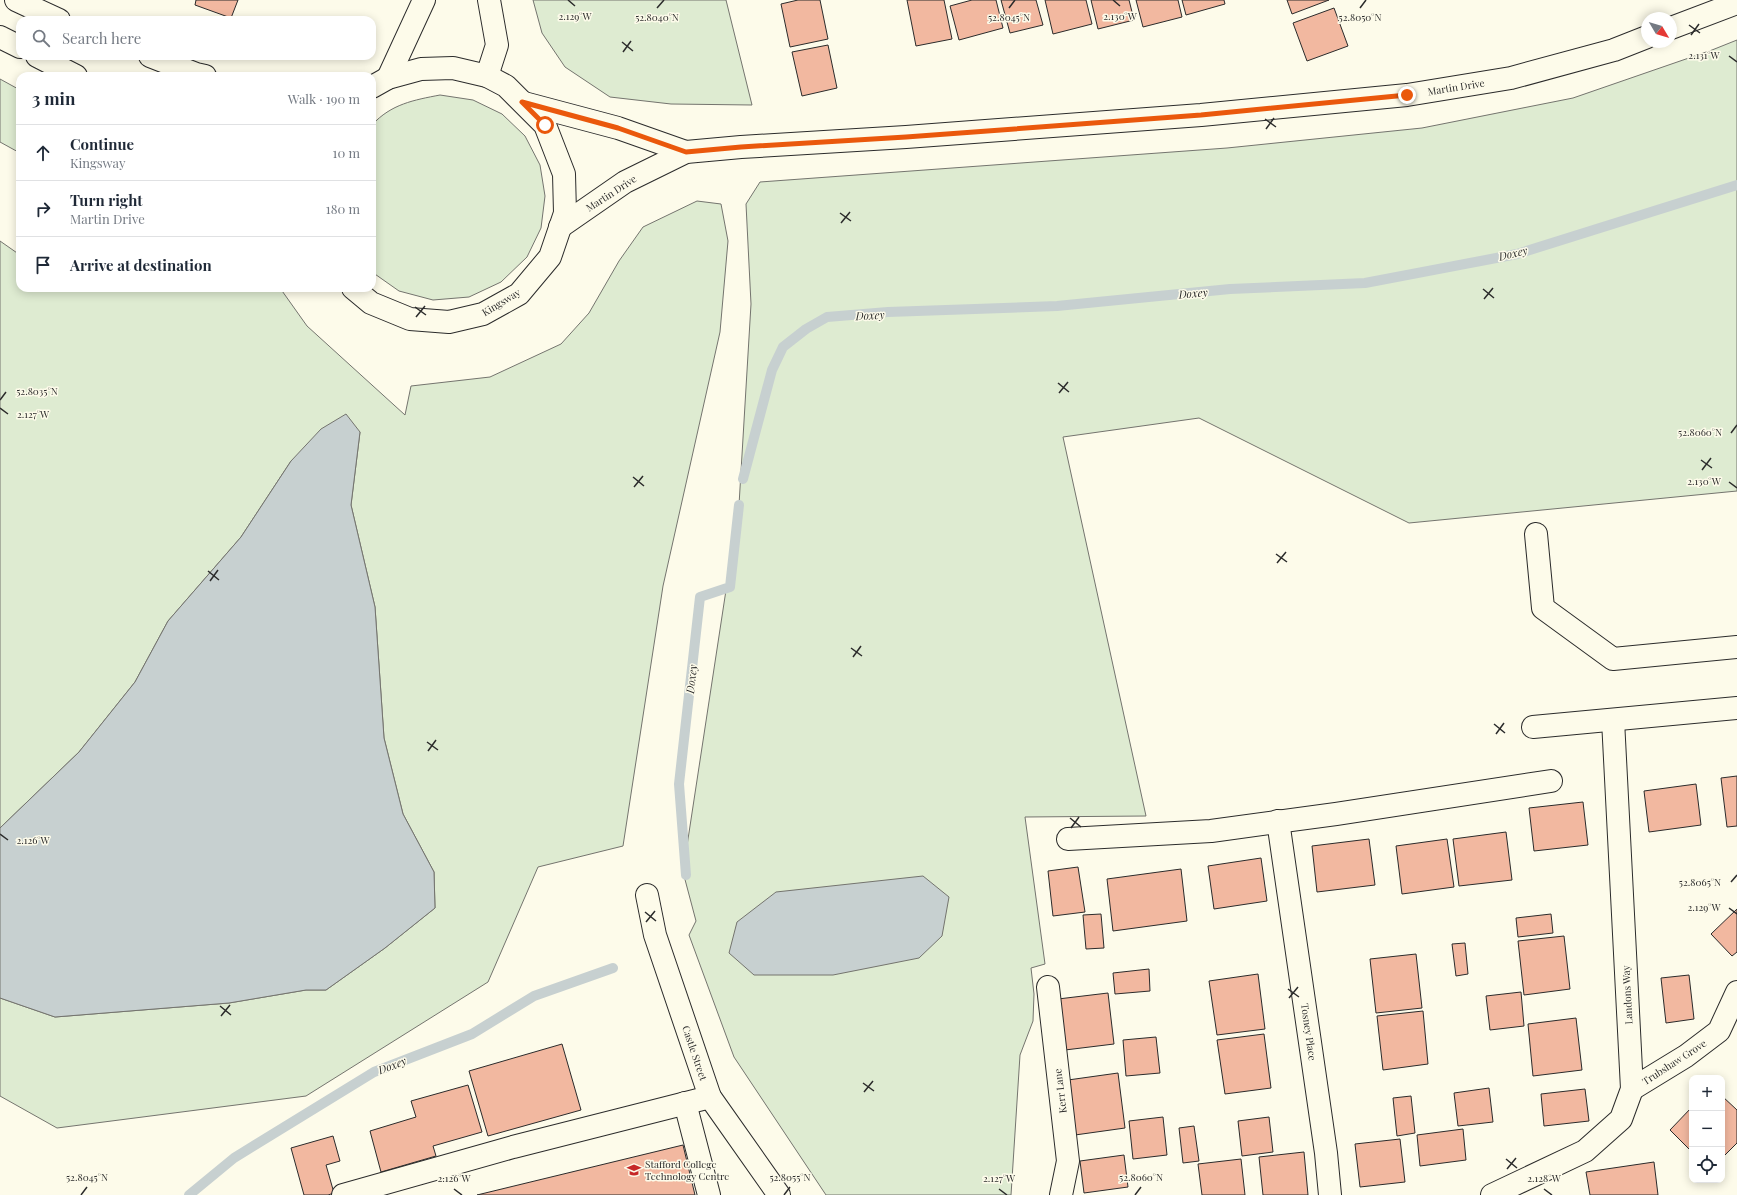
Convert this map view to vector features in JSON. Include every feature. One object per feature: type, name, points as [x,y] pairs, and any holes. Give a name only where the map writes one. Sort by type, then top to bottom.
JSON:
[{"type":"street","points":[[16,0],[50,16]]},
{"type":"street","points":[[380,83],[424,0]]},
{"type":"street","points":[[486,76],[498,45],[489,0]]},
{"type":"street","points":[[1677,26],[1737,3]]},
{"type":"street","points":[[0,37],[16,45]]},
{"type":"street","name":"Martin Drive","points":[[560,227],[625,182],[686,152],[1201,115],[1407,95],[1511,78],[1614,50],[1641,39]]},
{"type":"street","points":[[45,60],[68,72]]},
{"type":"street","points":[[160,60],[191,72]]},
{"type":"street","name":"Kingsway","points":[[358,292],[371,303],[410,319],[449,322],[483,314],[519,294],[550,257],[564,213],[564,174],[545,125],[506,86],[486,76],[453,68],[421,69],[380,83]]},
{"type":"street","name":"Martin Drive","points":[[522,102],[618,128],[686,152]]},
{"type":"street","points":[[1536,534],[1543,608],[1613,659],[1737,647]]},
{"type":"street","points":[[1533,727],[1737,708]]},
{"type":"street","name":"Landons Way","points":[[1492,1195],[1585,1151],[1621,1118],[1632,1090],[1613,720]]},
{"type":"street","points":[[1068,839],[1211,830],[1336,814],[1551,781]]},
{"type":"street","name":"Tosney Place","points":[[1278,821],[1326,1153],[1330,1195]]},
{"type":"street","name":"Castle Street","points":[[647,895],[655,935],[710,1097],[779,1195]]},
{"type":"street","name":"Kerr Lane","points":[[1048,987],[1068,1161],[1061,1195]]},
{"type":"street","name":"Trubshaw Grove","points":[[1632,1090],[1686,1056],[1719,1031],[1737,992]]},
{"type":"street","points":[[343,1195],[513,1147],[710,1097]]},
{"type":"street","points":[[685,1103],[709,1195]]},
{"type":"green space","points":[[533,0],[726,0],[752,105],[671,104],[610,97],[565,67],[542,33]]},
{"type":"green space","points":[[1737,40],[1737,491],[1409,523],[1199,418],[1063,437],[1146,816],[1025,817],[1045,964],[1031,968],[1034,994],[1033,1021],[1020,1055],[1011,1195],[826,1195],[734,1057],[689,935],[696,921],[683,872],[739,505],[751,304],[746,204],[760,182],[1227,148],[1422,128],[1573,98]]},
{"type":"green space","points":[[0,79],[16,88],[16,151],[0,142]]},
{"type":"green space","points":[[440,95],[473,100],[502,114],[525,136],[540,165],[545,196],[541,228],[527,257],[501,282],[469,297],[433,300],[399,291],[376,275],[376,121],[387,112],[403,104]]},
{"type":"green space","points":[[697,201],[721,204],[728,241],[720,332],[663,586],[623,846],[538,867],[488,982],[306,1096],[57,1128],[0,1096],[0,998],[55,1017],[229,1003],[306,990],[326,990],[385,948],[435,908],[434,872],[403,814],[384,738],[375,607],[351,505],[360,432],[291,461],[241,537],[168,621],[135,682],[79,752],[0,828],[0,241],[16,252],[16,292],[283,292],[307,326],[405,415],[411,386],[490,377],[561,344],[589,313],[619,261],[643,227]]},
{"type":"shaded area","points":[[346,414],[360,432],[351,505],[375,607],[384,738],[403,814],[434,872],[435,908],[385,948],[326,990],[306,990],[229,1003],[55,1017],[0,998],[0,828],[79,752],[135,682],[168,621],[241,537],[291,461],[321,429]]},
{"type":"shaded area","points":[[923,876],[949,897],[942,936],[919,958],[833,975],[754,975],[729,953],[737,922],[776,892]]},
{"type":"building","points":[[196,0],[238,0],[232,16],[225,16],[195,5]]},
{"type":"building","points":[[798,0],[820,0],[828,39],[790,47],[781,4]]},
{"type":"building","points":[[907,0],[944,0],[952,39],[916,46]]},
{"type":"building","points":[[972,0],[996,0],[1003,28],[959,40],[950,6]]},
{"type":"building","points":[[1001,0],[1036,0],[1043,25],[1010,33]]},
{"type":"building","points":[[1045,0],[1086,0],[1092,24],[1053,34]]},
{"type":"building","points":[[1091,0],[1129,0],[1134,20],[1098,29]]},
{"type":"building","points":[[1136,0],[1178,0],[1182,17],[1143,27]]},
{"type":"building","points":[[1182,0],[1224,0],[1225,4],[1186,15]]},
{"type":"building","points":[[1287,0],[1329,0],[1292,14]]},
{"type":"building","points":[[1334,8],[1348,46],[1307,61],[1293,23]]},
{"type":"building","points":[[828,45],[837,88],[802,96],[792,52]]},
{"type":"building","points":[[1737,776],[1737,826],[1727,827],[1721,778]]},
{"type":"building","points":[[1696,784],[1701,825],[1649,832],[1644,791]]},
{"type":"building","points":[[1583,802],[1588,845],[1534,851],[1529,808]]},
{"type":"building","points":[[1506,832],[1512,880],[1459,886],[1453,839]]},
{"type":"building","points":[[1369,839],[1375,885],[1317,892],[1312,846]]},
{"type":"building","points":[[1447,839],[1454,887],[1402,894],[1396,846]]},
{"type":"building","points":[[1261,858],[1267,901],[1214,909],[1208,866]]},
{"type":"building","points":[[1078,867],[1085,912],[1053,916],[1048,871]]},
{"type":"building","points":[[1181,869],[1187,921],[1113,931],[1107,879]]},
{"type":"building","points":[[1737,909],[1737,952],[1732,956],[1711,934]]},
{"type":"building","points":[[1101,914],[1104,948],[1086,949],[1083,915]]},
{"type":"building","points":[[1551,914],[1553,933],[1518,937],[1516,918]]},
{"type":"building","points":[[1564,936],[1570,989],[1524,995],[1518,941]]},
{"type":"building","points":[[1465,943],[1468,974],[1456,976],[1452,944]]},
{"type":"building","points":[[1416,954],[1422,1008],[1376,1013],[1370,959]]},
{"type":"building","points":[[1149,969],[1150,991],[1115,994],[1113,973]]},
{"type":"building","points":[[1258,974],[1265,1029],[1217,1035],[1209,981]]},
{"type":"building","points":[[1689,975],[1694,1019],[1666,1023],[1661,978]]},
{"type":"building","points":[[1521,992],[1524,1026],[1490,1030],[1486,996]]},
{"type":"building","points":[[1108,993],[1114,1044],[1065,1050],[1058,999]]},
{"type":"building","points":[[1423,1011],[1428,1064],[1383,1070],[1377,1016]]},
{"type":"building","points":[[1576,1018],[1582,1070],[1533,1076],[1528,1024]]},
{"type":"building","points":[[1264,1034],[1271,1088],[1225,1094],[1217,1040]]},
{"type":"building","points":[[1156,1037],[1160,1073],[1126,1076],[1123,1040]]},
{"type":"building","points":[[562,1044],[581,1110],[488,1136],[469,1071]]},
{"type":"building","points":[[1118,1073],[1125,1128],[1075,1135],[1068,1080]]},
{"type":"building","points":[[468,1085],[482,1132],[433,1146],[436,1156],[381,1172],[370,1131],[416,1117],[411,1101]]},
{"type":"building","points":[[1489,1088],[1493,1122],[1458,1126],[1454,1093]]},
{"type":"building","points":[[1585,1089],[1589,1121],[1544,1126],[1541,1094]]},
{"type":"building","points":[[1411,1096],[1415,1133],[1397,1136],[1393,1098]]},
{"type":"building","points":[[1725,1099],[1737,1110],[1737,1143],[1725,1155]]},
{"type":"building","points":[[1689,1110],[1689,1149],[1670,1130]]},
{"type":"building","points":[[1163,1117],[1167,1155],[1133,1159],[1129,1121]]},
{"type":"building","points":[[1269,1117],[1273,1152],[1242,1156],[1238,1121]]},
{"type":"building","points":[[1194,1126],[1199,1161],[1183,1163],[1179,1128]]},
{"type":"building","points":[[1463,1129],[1466,1160],[1420,1166],[1417,1135]]},
{"type":"building","points":[[333,1136],[340,1161],[326,1165],[334,1193],[328,1195],[304,1195],[291,1148]]},
{"type":"building","points":[[1400,1139],[1405,1182],[1360,1187],[1355,1144]]},
{"type":"building","name":"Stafford College Technology Centre","points":[[683,1145],[695,1195],[477,1195]]},
{"type":"building","points":[[1304,1152],[1308,1195],[1263,1195],[1259,1157]]},
{"type":"building","points":[[1124,1155],[1128,1187],[1084,1193],[1080,1161]]},
{"type":"building","points":[[1241,1159],[1245,1195],[1202,1195],[1198,1164]]},
{"type":"building","points":[[1654,1162],[1658,1195],[1590,1195],[1586,1172]]},
{"type":"waterway","name":"Doxey","points":[[743,479],[772,370],[783,347],[806,329],[827,317],[888,312],[1057,306],[1230,289],[1365,283],[1517,254],[1737,185]]},
{"type":"waterway","name":"Doxey","points":[[686,875],[679,784],[700,597],[730,587],[739,505]]},
{"type":"waterway","name":"Doxey","points":[[189,1195],[234,1158],[374,1072],[472,1034],[534,996],[613,968]]},
{"type":"place","name":"Stafford College Technology Centre","points":[[634,1170]]},
{"type":"route","points":[[545,125],[522,102],[618,128],[686,152],[1201,115],[1407,95]]}]
